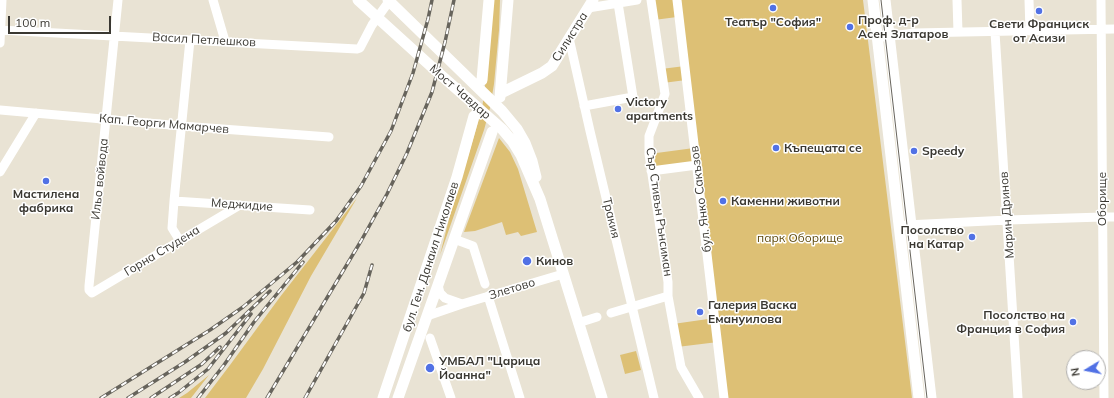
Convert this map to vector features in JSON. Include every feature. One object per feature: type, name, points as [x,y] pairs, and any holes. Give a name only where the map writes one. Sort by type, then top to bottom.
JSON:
[{"type":"main road","name":"Мост Чавдар","points":[[358,0],[502,129],[513,142],[521,155],[540,199]]},
{"type":"main road","name":"Мост Чавдар","points":[[389,0],[502,110],[517,129],[525,143],[532,161],[540,199],[602,398]]},
{"type":"main road","points":[[482,80],[489,0]]},
{"type":"main road","points":[[508,0],[503,66],[509,79],[518,83],[524,83]]},
{"type":"main road","points":[[873,0],[919,398]]},
{"type":"main road","points":[[885,0],[931,398]]},
{"type":"main road","name":"Силистра","points":[[503,66],[501,95],[542,74],[552,66],[590,4]]},
{"type":"main road","name":"бул. Ген. Данаил Николаев","points":[[383,398],[422,286],[457,177],[474,116]]},
{"type":"main road","name":"бул. Ген. Данаил Николаев","points":[[398,398],[492,132]]},
{"type":"main road","points":[[413,312],[426,316],[422,286]]},
{"type":"street","points":[[0,43],[2,0]]},
{"type":"street","name":"Ильо войвода","points":[[89,286],[118,0]]},
{"type":"street","points":[[224,0],[214,1],[225,42]]},
{"type":"street","name":"Васил Петлешков","points":[[0,30],[357,49],[360,48],[373,23],[389,0]]},
{"type":"street","points":[[590,4],[618,3],[637,0]]},
{"type":"street","name":"Сър Стивън Рънсиман","points":[[651,0],[665,94],[649,136],[651,171],[668,282],[668,296],[681,367],[699,398]]},
{"type":"street","name":"бул. Янко Сакъзов","points":[[676,0],[724,398]]},
{"type":"street","points":[[957,0],[958,32]]},
{"type":"street","points":[[1029,0],[1030,31]]},
{"type":"street","name":"Оборище","points":[[1101,0],[1104,398]]},
{"type":"street","points":[[584,106],[633,97],[618,3]]},
{"type":"street","points":[[877,38],[914,33],[1114,29]]},
{"type":"street","name":"Марин Дринов","points":[[995,32],[1018,398]]},
{"type":"street","name":"Тракия","points":[[569,38],[654,398]]},
{"type":"street","points":[[180,241],[172,228],[190,40]]},
{"type":"street","name":"Кап. Георги Мамарчев","points":[[0,110],[329,137]]},
{"type":"street","points":[[0,172],[36,113]]},
{"type":"street","points":[[651,171],[696,166]]},
{"type":"street","name":"Меджидие","points":[[174,201],[310,210]]},
{"type":"street","name":"Горна Студена","points":[[89,286],[92,293],[240,205]]},
{"type":"street","points":[[899,226],[1008,220],[1114,217]]},
{"type":"street","points":[[454,239],[473,246],[485,284]]},
{"type":"street","name":"Злетово","points":[[426,316],[563,274]]},
{"type":"street","points":[[438,285],[440,293],[445,298],[462,304]]},
{"type":"street","points":[[488,296],[520,398]]},
{"type":"street","points":[[611,313],[668,296]]},
{"type":"street","points":[[578,323],[597,317]]},
{"type":"street","points":[[430,338],[451,398]]},
{"type":"green space","points":[[492,0],[500,0],[494,84],[490,108],[484,130],[440,255],[450,215],[482,109]]},
{"type":"green space","points":[[651,0],[675,0],[677,17],[654,20]]},
{"type":"green space","name":"парк Оборище","points":[[679,0],[863,0],[912,398],[726,398]]},
{"type":"green space","points":[[685,66],[686,80],[663,83],[661,69]]},
{"type":"green space","points":[[499,138],[510,152],[518,169],[537,232],[521,236],[518,232],[506,235],[502,222],[475,231],[464,232]]},
{"type":"green space","points":[[694,148],[697,165],[651,171],[649,154]]},
{"type":"green space","points":[[357,198],[311,276],[263,369],[246,398],[205,398],[280,297]]},
{"type":"green space","points":[[715,318],[718,342],[677,347],[673,324]]},
{"type":"green space","points":[[636,351],[641,370],[625,374],[620,355]]},
{"type":"green space","points":[[209,375],[191,398],[179,398],[187,393]]},
{"type":"tram line","points":[[881,0],[927,398]]},
{"type":"railway","points":[[101,398],[210,330],[243,307],[297,262],[336,221],[361,186],[391,131],[413,73],[432,0]]},
{"type":"railway","points":[[267,398],[361,241],[387,194],[407,153],[432,92],[454,0]]},
{"type":"railway","points":[[198,398],[224,365],[254,322],[303,262]]},
{"type":"railway","points":[[305,398],[364,293],[372,265]]},
{"type":"railway","points":[[128,398],[185,362],[226,333],[270,291]]},
{"type":"railway","points":[[170,398],[208,369],[251,314]]},
{"type":"railway","points":[[151,398],[202,364],[220,347]]},
{"type":"place","name":"Театър \"София\"","points":[[773,8]]},
{"type":"place","name":"Свети Франциск от Асизи","points":[[1039,11]]},
{"type":"place","name":"Проф. д-р Асен Златаров","points":[[850,27]]},
{"type":"place","name":"Victory apartments","points":[[618,109]]},
{"type":"place","name":"Къпещата се","points":[[776,148]]},
{"type":"place","name":"Speedy","points":[[914,151]]},
{"type":"place","name":"Мастилена фабрика","points":[[46,181]]},
{"type":"place","name":"Каменни животни","points":[[723,201]]},
{"type":"place","name":"Посолство на Катар","points":[[972,237]]},
{"type":"place","name":"Кинов","points":[[527,261]]},
{"type":"place","name":"Галерия Васка Емануилова","points":[[700,312]]},
{"type":"place","name":"Посолство на Франция в София","points":[[1073,322]]},
{"type":"place","name":"УМБАЛ \"Царица Йоанна\"","points":[[430,368]]}]
